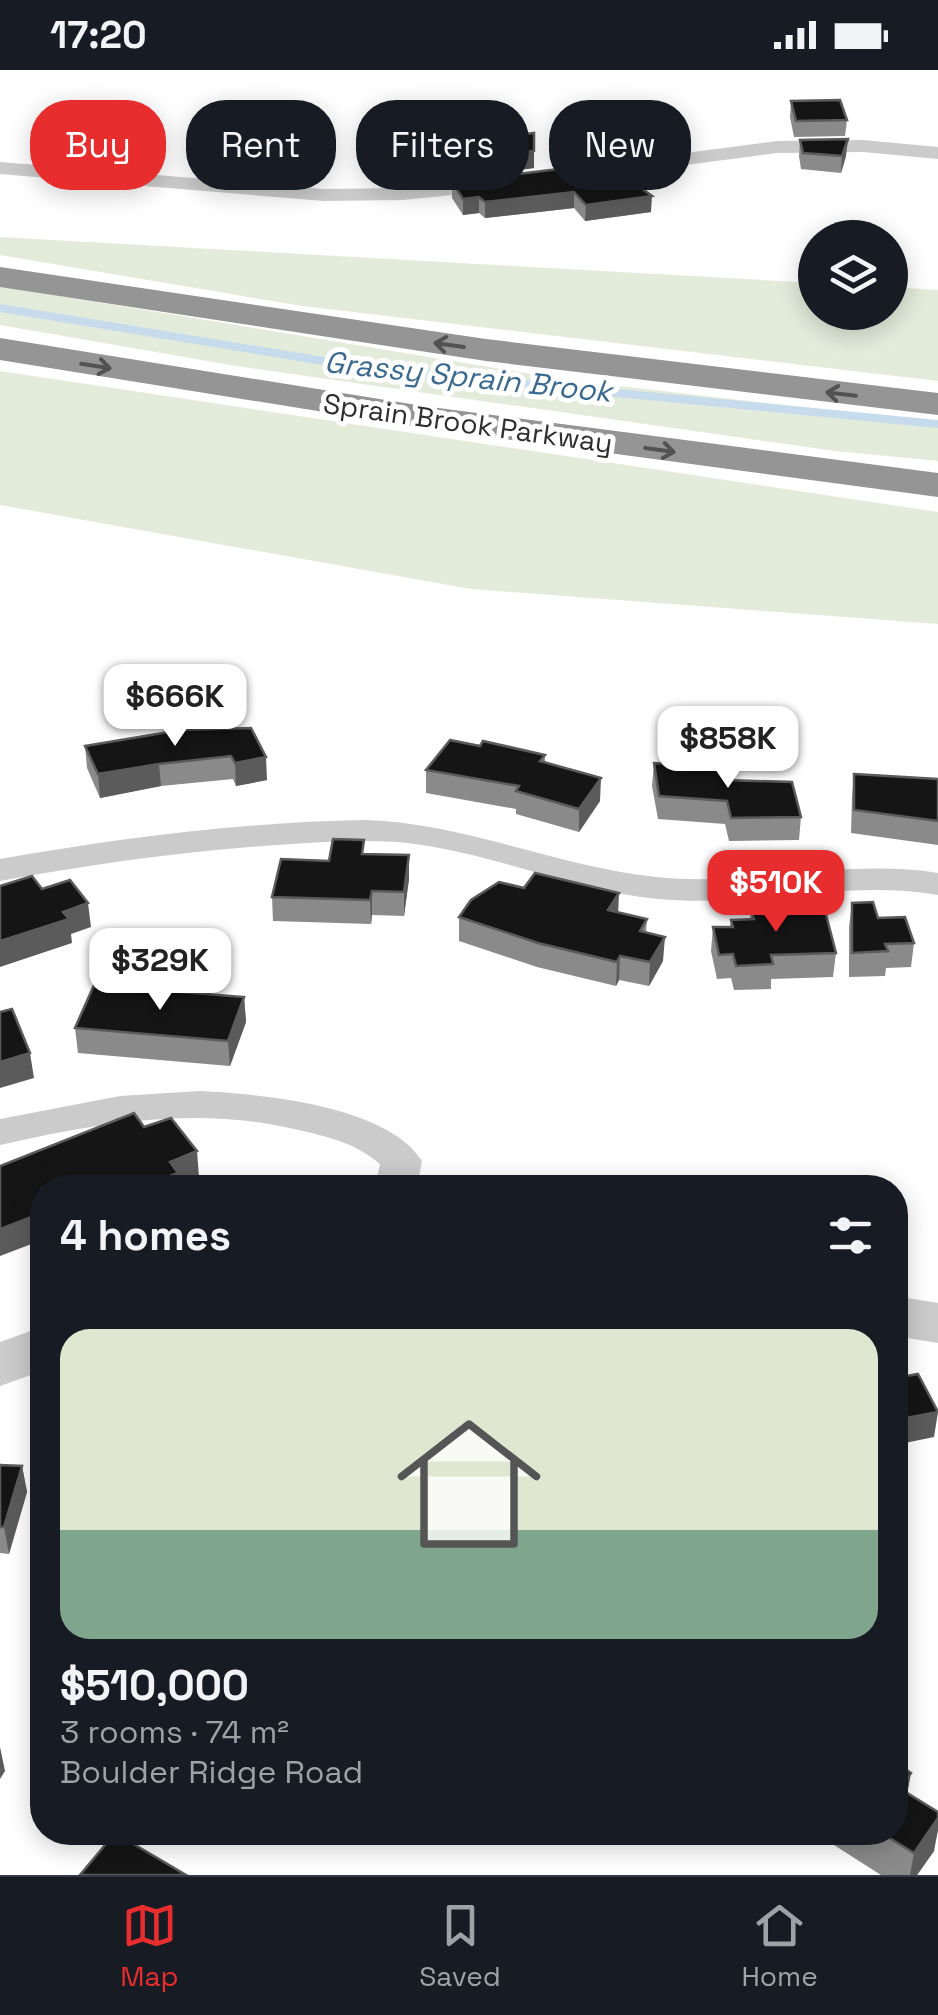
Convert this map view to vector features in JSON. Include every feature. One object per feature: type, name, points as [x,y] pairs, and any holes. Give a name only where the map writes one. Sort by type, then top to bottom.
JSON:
[{"type":"highway","points":[[0,276],[432,342],[938,404]]},
{"type":"highway","name":"Sprain Brook Parkway","points":[[0,349],[498,428],[938,484]]},
{"type":"street","points":[[548,178],[777,146],[863,146],[938,153]]},
{"type":"street","points":[[0,168],[324,195],[442,190]]},
{"type":"street","points":[[0,870],[175,841],[386,831],[475,844],[606,880],[661,889],[742,887],[876,874],[938,884]]},
{"type":"street","points":[[0,1132],[131,1108],[193,1102],[276,1109],[336,1127],[382,1175]]},
{"type":"street","points":[[908,1318],[938,1323]]},
{"type":"street","points":[[0,1365],[30,1353]]},
{"type":"green space","points":[[0,237],[798,282],[798,330],[908,330],[908,288],[938,290],[938,381],[302,306],[0,255]]},
{"type":"green space","points":[[0,286],[568,380],[938,423],[938,461],[835,451],[236,366],[0,325]]},
{"type":"green space","points":[[0,371],[938,512],[938,624],[471,589],[0,505]]},
{"type":"building","points":[[840,100],[847,120],[796,121],[791,101]]},
{"type":"building","points":[[534,133],[534,151],[529,152],[529,134]]},
{"type":"building","points":[[848,139],[842,156],[803,153],[800,140]]},
{"type":"building","points":[[549,170],[549,190],[644,190],[652,196],[586,205],[574,192],[485,202],[479,197],[463,199],[457,190],[529,190],[529,173]]},
{"type":"building","points":[[251,728],[266,757],[235,763],[231,756],[98,774],[85,746],[181,730]]},
{"type":"building","points":[[450,740],[480,746],[483,741],[545,755],[540,761],[601,778],[579,809],[516,791],[519,786],[426,770]]},
{"type":"building","points":[[654,763],[723,768],[725,780],[792,782],[801,817],[731,818],[727,801],[659,796]]},
{"type":"building","points":[[854,774],[938,779],[938,821],[854,810]]},
{"type":"building","points":[[333,839],[364,840],[362,854],[409,855],[404,892],[372,891],[370,900],[272,897],[281,859],[329,861]]},
{"type":"building","points":[[535,873],[619,893],[608,910],[647,919],[640,931],[665,937],[650,962],[620,956],[617,962],[538,943],[459,917],[471,900],[499,882],[524,888]]},
{"type":"building","points":[[32,876],[42,889],[70,880],[88,903],[63,912],[69,919],[0,941],[0,886]]},
{"type":"building","points":[[873,902],[878,918],[905,917],[914,943],[885,944],[888,951],[852,953],[852,903]]},
{"type":"building","points":[[824,907],[836,953],[771,955],[773,964],[736,966],[733,954],[719,955],[713,927],[733,927],[731,920],[754,919],[751,909]]},
{"type":"building","points":[[94,985],[244,997],[228,1041],[75,1028]]},
{"type":"building","points":[[12,1009],[30,1053],[0,1062],[0,1012]]},
{"type":"building","points":[[134,1113],[144,1127],[171,1118],[197,1151],[170,1162],[178,1173],[173,1175],[30,1175],[30,1218],[0,1229],[0,1166]]},
{"type":"building","points":[[918,1374],[938,1412],[908,1418],[908,1376]]},
{"type":"building","points":[[0,1465],[22,1466],[4,1527],[0,1527]]},
{"type":"building","points":[[908,1794],[938,1812],[938,1818],[914,1853],[901,1845],[908,1845]]},
{"type":"building","points":[[105,1845],[135,1845],[186,1875],[80,1875]]},
{"type":"waterway","name":"Grassy Sprain Brook","points":[[0,308],[378,370],[938,424]]}]
